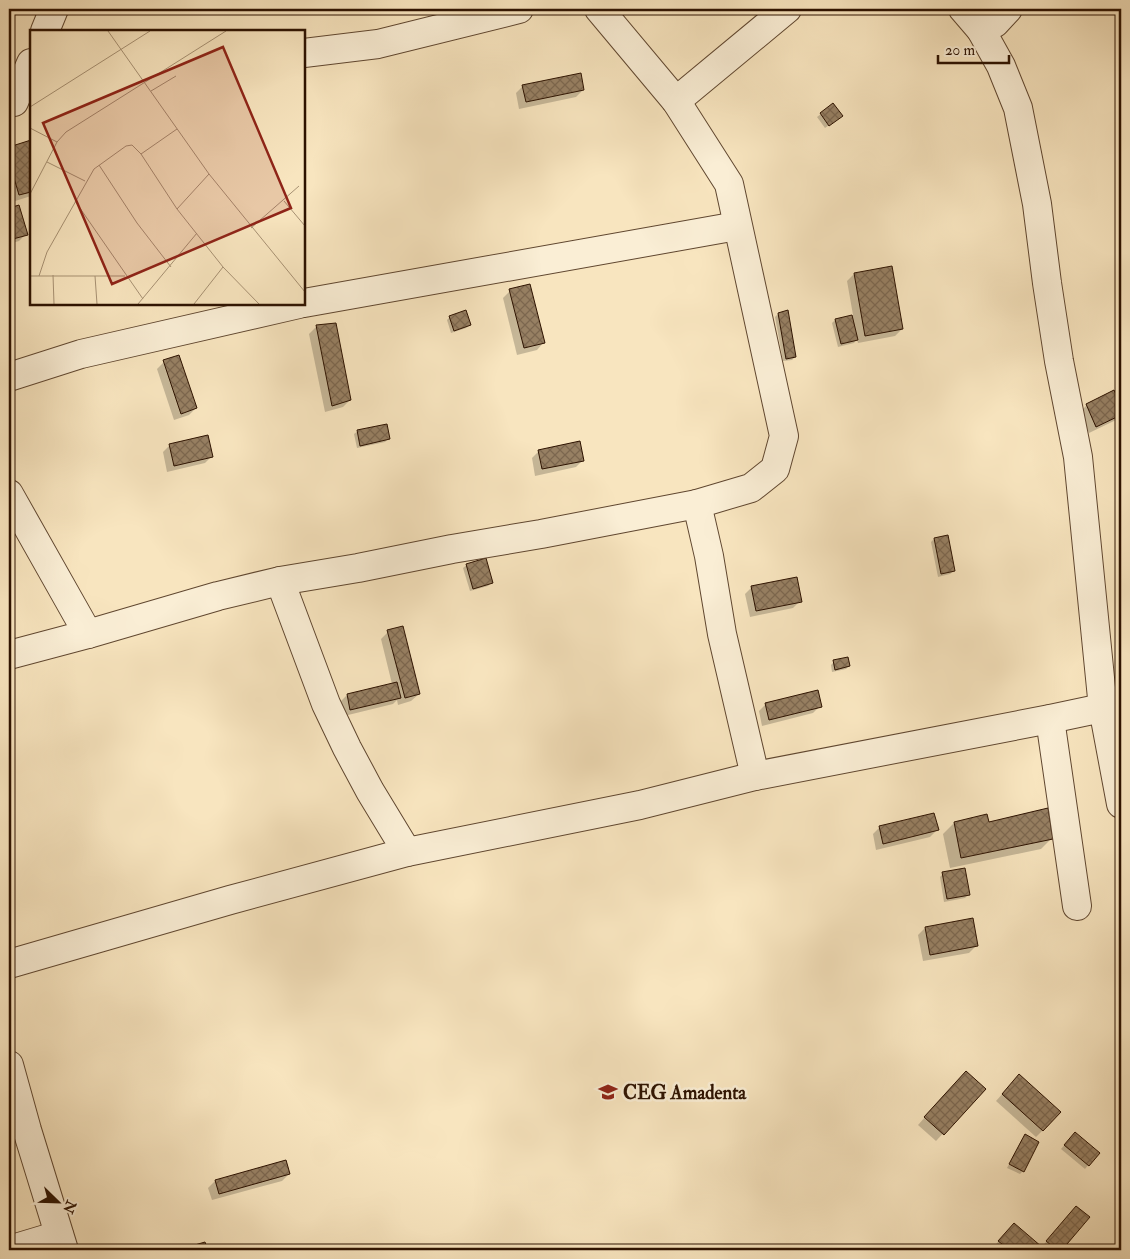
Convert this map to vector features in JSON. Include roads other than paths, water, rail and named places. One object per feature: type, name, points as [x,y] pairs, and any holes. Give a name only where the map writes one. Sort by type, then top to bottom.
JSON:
[{"type":"street","points":[[45,30],[54,9]]},
{"type":"street","points":[[305,53],[378,44],[519,9]]},
{"type":"street","points":[[9,655],[280,581],[697,504],[751,488],[775,469],[784,436],[729,184],[676,101],[599,9]]},
{"type":"street","points":[[676,101],[787,9]]},
{"type":"street","points":[[963,9],[982,30],[1001,66],[1018,108],[1037,204],[1052,312],[1078,457],[1112,706],[1121,804]]},
{"type":"street","points":[[982,30],[995,23],[1008,9]]},
{"type":"street","points":[[18,101],[30,66]]},
{"type":"street","points":[[305,303],[737,226]]},
{"type":"street","points":[[9,377],[81,354],[295,305]]},
{"type":"street","points":[[9,494],[88,634]]},
{"type":"street","points":[[697,504],[709,556],[722,634],[755,776]]},
{"type":"street","points":[[280,581],[326,704],[370,791],[407,852]]},
{"type":"street","points":[[9,964],[230,900],[407,852],[640,805],[755,776],[1112,706]]},
{"type":"street","points":[[1050,719],[1077,906]]},
{"type":"street","points":[[9,1065],[62,1242],[9,1250]]},
{"type":"place","name":"CEG Amadenta","points":[[608,1092]]}]
